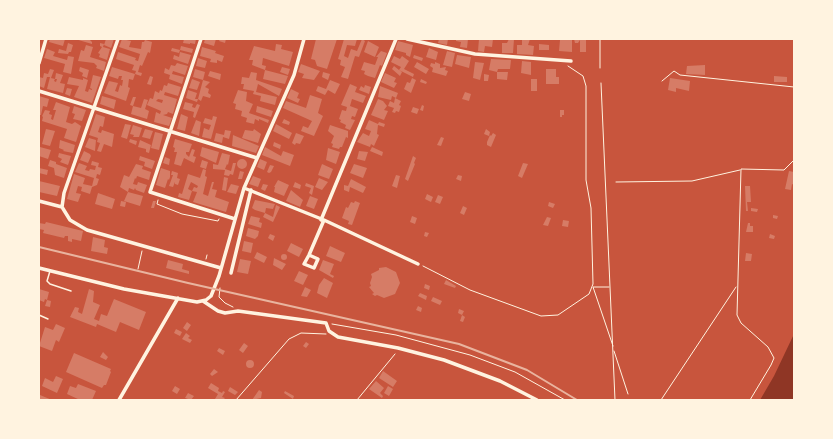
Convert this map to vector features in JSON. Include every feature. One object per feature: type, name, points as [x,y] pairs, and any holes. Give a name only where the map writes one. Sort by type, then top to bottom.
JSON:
[{"type":"street","points":[[39,63],[46,39]]},
{"type":"street","points":[[118,39],[63,197],[62,207],[66,216],[81,227],[221,268]]},
{"type":"street","points":[[201,39],[150,192],[235,219]]},
{"type":"street","points":[[203,301],[211,296],[215,288],[244,188],[294,75],[304,39]]},
{"type":"street","points":[[309,254],[396,39]]},
{"type":"street","points":[[407,39],[475,54],[571,61]]},
{"type":"street","points":[[39,91],[257,158]]},
{"type":"street","points":[[244,188],[323,220],[418,264]]},
{"type":"street","points":[[231,273],[251,190]]},
{"type":"street","points":[[39,201],[62,207]]},
{"type":"street","points":[[39,268],[124,289],[203,301],[218,312],[225,313],[238,311],[326,323],[332,334],[341,338],[398,348],[481,372],[537,400]]},
{"type":"street","points":[[119,400],[178,298]]},
{"type":"lane","points":[[50,271],[47,281],[50,284],[71,291]]},
{"type":"lane","points":[[39,315],[48,319]]},
{"type":"path","points":[[600,39],[600,68]]},
{"type":"path","points":[[558,59],[582,76],[586,86],[586,180],[591,208],[593,287],[628,394]]},
{"type":"path","points":[[662,81],[674,71],[680,75],[794,87]]},
{"type":"path","points":[[601,83],[614,349],[615,400]]},
{"type":"path","points":[[616,182],[692,181],[741,169],[784,170],[794,160]]},
{"type":"path","points":[[741,169],[736,303],[738,320],[768,347],[774,358],[750,400]]},
{"type":"path","points":[[157,204],[182,214],[218,221],[221,215]]},
{"type":"path","points":[[138,269],[143,246]]},
{"type":"path","points":[[418,264],[470,290],[536,315],[547,317],[558,315],[589,294],[593,287]]},
{"type":"path","points":[[221,285],[219,297],[225,303],[238,311]]},
{"type":"path","points":[[661,400],[737,286]]},
{"type":"path","points":[[593,287],[610,287]]},
{"type":"path","points":[[326,323],[396,335],[470,355],[515,372],[565,400]]},
{"type":"path","points":[[236,400],[293,336],[306,333],[332,334]]},
{"type":"path","points":[[358,400],[373,380],[389,363],[398,348]]},
{"type":"shaded area","points":[[794,334],[794,400],[760,400],[774,376]]},
{"type":"building","points":[[50,39],[65,39],[63,46],[49,42]]},
{"type":"building","points":[[75,39],[89,39],[92,44]]},
{"type":"building","points":[[106,39],[114,39],[111,48],[104,45]]},
{"type":"building","points":[[122,39],[131,41],[129,47],[141,49],[142,42],[145,40],[152,42],[150,53],[148,52],[142,66],[140,65],[138,72],[142,73],[141,76],[135,74],[136,71],[132,70],[134,65],[116,59],[118,52],[136,58],[135,60],[138,61],[140,54],[119,47]]},
{"type":"building","points":[[184,39],[196,39],[195,44],[183,43]]},
{"type":"building","points":[[205,39],[216,39],[214,46],[204,43]]},
{"type":"building","points":[[220,39],[226,39],[225,43],[219,41]]},
{"type":"building","points":[[316,39],[337,39],[327,69],[317,66],[315,60],[311,59]]},
{"type":"building","points":[[344,39],[357,39],[355,46],[347,45],[344,56],[348,58],[351,49],[357,51],[362,39],[365,41],[359,57],[355,56],[348,79],[341,77],[345,67],[340,65],[341,60],[338,59]]},
{"type":"building","points":[[439,39],[448,39],[447,45],[438,43]]},
{"type":"building","points":[[456,39],[468,39],[467,48],[460,47],[461,42],[456,41]]},
{"type":"building","points":[[479,39],[493,39],[492,47],[485,46],[484,52],[478,51]]},
{"type":"building","points":[[509,39],[514,39],[513,53],[502,53],[502,43],[507,43]]},
{"type":"building","points":[[522,39],[530,39],[528,45],[534,46],[533,55],[517,54],[517,45],[522,45]]},
{"type":"building","points":[[574,39],[586,39],[586,52],[580,52],[580,40],[578,43],[575,43]]},
{"type":"building","points":[[560,40],[572,40],[572,52],[559,51]]},
{"type":"building","points":[[368,41],[379,47],[375,57],[364,52]]},
{"type":"building","points":[[398,41],[413,45],[410,57],[406,55],[406,53],[395,50]]},
{"type":"building","points":[[68,43],[73,45],[71,52],[68,54],[58,53],[59,49],[66,51]]},
{"type":"building","points":[[100,43],[104,44],[103,47],[110,49],[107,60],[99,57],[100,54],[98,53],[102,47],[100,46]]},
{"type":"building","points":[[276,44],[282,45],[281,49],[293,52],[289,66],[263,58],[262,65],[266,66],[265,70],[252,65],[253,60],[249,60],[254,46],[275,51]]},
{"type":"building","points":[[539,44],[549,45],[549,50],[539,50]]},
{"type":"building","points":[[86,45],[93,47],[90,57],[106,62],[104,71],[96,68],[97,66],[94,63],[78,61],[81,50],[84,51]]},
{"type":"building","points":[[181,46],[193,49],[192,53],[180,50]]},
{"type":"building","points":[[202,47],[216,51],[215,53],[224,56],[222,62],[217,60],[217,63],[210,62],[211,59],[200,56]]},
{"type":"building","points":[[172,48],[180,50],[179,53],[171,51]]},
{"type":"building","points":[[429,48],[438,52],[436,60],[426,57]]},
{"type":"building","points":[[47,49],[55,52],[53,56],[67,60],[68,56],[74,57],[71,74],[63,72],[65,64],[44,58]]},
{"type":"building","points":[[381,51],[387,53],[375,78],[364,74],[365,71],[361,70],[364,62],[375,65],[378,57],[376,57]]},
{"type":"building","points":[[447,51],[455,53],[452,67],[443,65]]},
{"type":"building","points":[[180,52],[191,55],[188,64],[173,59],[174,55],[179,57]]},
{"type":"building","points":[[414,55],[423,58],[422,61],[413,58]]},
{"type":"building","points":[[457,55],[471,57],[469,68],[455,64]]},
{"type":"building","points":[[394,56],[400,59],[402,56],[409,61],[404,69],[414,74],[413,77],[399,70],[401,67],[391,62]]},
{"type":"building","points":[[198,58],[207,61],[205,68],[196,66]]},
{"type":"building","points":[[491,59],[511,60],[510,69],[498,69],[497,72],[489,70]]},
{"type":"building","points":[[522,61],[531,62],[531,75],[521,73]]},
{"type":"building","points":[[417,62],[429,69],[426,74],[414,67]]},
{"type":"building","points":[[435,62],[440,64],[440,68],[446,67],[445,70],[448,71],[446,76],[432,72],[433,68],[430,66],[431,63],[435,64]]},
{"type":"building","points":[[475,62],[484,63],[480,80],[473,78]]},
{"type":"building","points":[[177,63],[188,66],[185,75],[173,71],[172,74],[184,77],[182,84],[169,79],[170,75],[164,73],[165,68],[169,70],[171,65],[175,66]]},
{"type":"building","points":[[301,64],[320,71],[314,80],[302,78],[304,74],[298,72]]},
{"type":"building","points":[[705,65],[705,75],[686,74],[687,66]]},
{"type":"building","points":[[394,66],[402,72],[400,76],[392,69]]},
{"type":"building","points":[[80,67],[89,70],[87,78],[82,76],[83,73],[79,71]]},
{"type":"building","points":[[112,67],[135,74],[133,80],[129,79],[128,87],[130,88],[126,101],[104,93],[109,81],[118,83],[115,91],[118,92],[120,85],[122,86],[122,76],[119,76],[118,79],[109,76]]},
{"type":"building","points":[[282,67],[290,69],[288,75],[280,72]]},
{"type":"building","points":[[50,69],[54,70],[51,78],[55,79],[56,73],[63,75],[60,83],[65,84],[63,93],[47,89],[50,77],[47,77],[44,88],[39,86],[39,77],[43,78],[44,73],[48,74]]},
{"type":"building","points":[[195,69],[205,72],[203,80],[193,77]]},
{"type":"building","points":[[546,69],[556,69],[556,77],[559,77],[559,84],[546,84]]},
{"type":"building","points":[[265,70],[288,76],[285,84],[263,79]]},
{"type":"building","points":[[210,71],[221,74],[220,80],[208,76]]},
{"type":"building","points":[[251,72],[257,73],[256,80],[282,89],[279,96],[258,84],[256,92],[277,97],[275,105],[260,101],[261,96],[253,94],[254,91],[243,89],[244,84],[241,84],[242,77],[249,78]]},
{"type":"building","points":[[323,72],[330,74],[328,80],[322,77]]},
{"type":"building","points":[[497,72],[508,72],[507,80],[497,79]]},
{"type":"building","points":[[385,73],[396,78],[394,82],[397,83],[394,88],[381,82]]},
{"type":"building","points":[[484,74],[489,75],[488,81],[484,81]]},
{"type":"building","points":[[93,75],[101,77],[92,103],[74,97],[79,86],[67,84],[69,77],[88,80],[85,91],[88,92],[89,89],[92,90],[90,88]]},
{"type":"building","points":[[150,76],[153,77],[151,85],[147,84]]},
{"type":"building","points":[[774,76],[787,77],[787,82],[774,82]]},
{"type":"building","points":[[412,78],[416,80],[411,93],[404,89],[407,82],[410,83]]},
{"type":"building","points":[[670,78],[690,81],[689,91],[676,88],[676,92],[668,90]]},
{"type":"building","points":[[192,79],[200,82],[197,90],[189,88]]},
{"type":"building","points":[[421,79],[427,82],[426,84],[420,82]]},
{"type":"building","points":[[531,79],[537,79],[537,91],[531,91]]},
{"type":"building","points":[[203,80],[210,82],[205,87],[209,89],[208,93],[211,95],[210,98],[203,96],[201,101],[198,99]]},
{"type":"building","points":[[330,80],[340,84],[335,94],[328,90],[325,95],[316,91],[318,86],[326,89]]},
{"type":"building","points":[[168,83],[181,87],[178,96],[165,92],[164,95],[177,99],[173,114],[168,112],[167,114],[163,115],[172,118],[169,126],[154,122],[156,112],[160,114],[161,111],[147,105],[150,98],[153,99],[155,91],[159,93],[160,90],[162,91],[164,85],[167,86]],"holes":[[[158,99],[163,100],[162,103],[156,101]]]},
{"type":"building","points":[[350,84],[357,87],[355,92],[366,96],[363,103],[352,99],[350,106],[358,109],[355,117],[352,116],[351,119],[355,120],[350,130],[345,128],[346,125],[340,122],[341,120],[339,119],[342,110],[346,111],[347,107],[341,105]]},
{"type":"building","points":[[365,85],[371,87],[369,94],[359,90],[361,86],[364,88]]},
{"type":"building","points":[[380,86],[398,93],[396,98],[392,96],[391,100],[378,97]]},
{"type":"building","points":[[67,88],[72,89],[70,96],[65,94]]},
{"type":"building","points":[[291,89],[299,93],[297,98],[300,99],[298,103],[287,98]]},
{"type":"building","points":[[188,90],[197,93],[195,99],[198,99],[197,102],[186,98]]},
{"type":"building","points":[[238,90],[247,92],[246,101],[253,104],[249,113],[269,120],[268,123],[259,119],[259,121],[255,119],[254,124],[246,122],[247,118],[241,116],[242,111],[235,109],[236,104],[233,103]]},
{"type":"building","points":[[465,92],[471,94],[469,101],[462,99]]},
{"type":"building","points":[[310,95],[322,99],[318,113],[323,116],[314,136],[301,131],[303,126],[308,128],[312,121],[283,108],[286,101],[306,108]]},
{"type":"building","points":[[39,96],[49,99],[47,107],[43,106],[41,115],[39,115]]},
{"type":"building","points":[[102,96],[116,100],[114,109],[100,104]]},
{"type":"building","points":[[133,97],[136,97],[133,106],[130,105]]},
{"type":"building","points":[[395,98],[401,101],[399,105],[401,106],[399,112],[396,111],[395,113],[392,112],[394,108],[388,106],[390,101],[394,103]]},
{"type":"building","points":[[144,99],[148,100],[145,109],[149,111],[147,119],[131,114],[133,106],[141,108]]},
{"type":"building","points":[[378,99],[383,101],[387,106],[384,110],[388,111],[384,120],[371,115]]},
{"type":"building","points":[[56,102],[70,107],[66,122],[72,124],[75,122],[81,126],[76,142],[64,138],[67,129],[42,121],[42,116],[45,110],[50,111],[49,114],[52,115],[51,119],[53,120],[56,110],[53,110]]},
{"type":"building","points":[[185,102],[193,104],[192,107],[195,108],[197,104],[200,105],[195,118],[193,117],[194,112],[183,109]]},
{"type":"building","points":[[422,105],[424,106],[423,111],[420,110]]},
{"type":"building","points":[[74,106],[86,110],[82,121],[73,119],[75,114],[72,113]]},
{"type":"building","points":[[257,106],[273,111],[271,117],[256,112]]},
{"type":"building","points":[[413,107],[419,109],[417,114],[411,112]]},
{"type":"building","points":[[560,110],[564,110],[564,115],[562,115],[562,117],[560,117]]},
{"type":"building","points":[[96,114],[105,117],[103,127],[100,126],[98,132],[101,133],[102,130],[114,134],[112,147],[104,144],[101,152],[97,151],[100,143],[97,142],[98,138],[89,135]]},
{"type":"building","points":[[181,114],[188,117],[185,131],[177,129]]},
{"type":"building","points":[[213,116],[217,117],[211,139],[202,137],[204,128],[209,130],[211,125],[203,123],[205,118],[212,120]]},
{"type":"building","points":[[284,119],[290,122],[289,125],[282,123]]},
{"type":"building","points":[[196,120],[201,122],[199,136],[191,133]]},
{"type":"building","points":[[369,120],[378,124],[379,122],[385,124],[384,127],[378,125],[377,134],[379,135],[374,146],[371,144],[370,147],[357,142],[363,133],[369,136],[371,131],[365,129]]},
{"type":"building","points":[[125,124],[131,125],[127,139],[121,137]]},
{"type":"building","points":[[276,124],[292,133],[289,139],[273,131]]},
{"type":"building","points":[[133,125],[142,128],[139,137],[133,137],[134,135],[130,134]]},
{"type":"building","points":[[330,125],[348,131],[348,138],[346,137],[342,147],[339,149],[332,147],[333,144],[331,143],[334,136],[328,131]]},
{"type":"building","points":[[46,129],[55,131],[50,146],[42,144]]},
{"type":"building","points":[[145,129],[153,131],[150,139],[142,137]]},
{"type":"building","points":[[254,129],[261,134],[258,143],[242,138],[245,130],[253,131]]},
{"type":"building","points":[[486,129],[490,132],[489,136],[484,134]]},
{"type":"building","points":[[225,130],[231,131],[229,139],[223,137],[222,143],[214,141],[216,133],[224,135]]},
{"type":"building","points":[[155,132],[163,134],[159,150],[151,148]]},
{"type":"building","points":[[296,133],[304,136],[300,144],[296,143],[295,145],[292,143]]},
{"type":"building","points":[[493,133],[496,135],[491,147],[487,145],[487,142],[490,135],[491,136]]},
{"type":"building","points":[[233,135],[259,146],[256,153],[232,146]]},
{"type":"building","points":[[441,137],[444,138],[441,146],[437,145]]},
{"type":"building","points":[[89,138],[96,140],[95,151],[85,147]]},
{"type":"building","points":[[130,139],[137,141],[136,145],[129,142]]},
{"type":"building","points":[[175,139],[192,144],[189,152],[186,152],[186,154],[189,157],[192,149],[195,150],[193,156],[196,157],[194,163],[184,158],[181,166],[174,164],[177,152],[174,152],[175,148],[173,147]]},
{"type":"building","points":[[60,140],[75,145],[73,153],[63,151],[64,150],[59,148]]},
{"type":"building","points":[[140,140],[151,145],[149,153],[146,152],[146,149],[138,147]]},
{"type":"building","points":[[274,142],[281,145],[280,149],[273,146]]},
{"type":"building","points":[[40,147],[51,150],[48,159],[39,156]]},
{"type":"building","points":[[202,147],[219,152],[216,163],[200,156]]},
{"type":"building","points":[[265,147],[281,156],[283,151],[294,155],[290,166],[262,155]]},
{"type":"building","points":[[372,147],[383,152],[382,156],[370,151]]},
{"type":"building","points":[[328,148],[340,152],[336,164],[326,160]]},
{"type":"building","points":[[84,151],[91,156],[88,163],[80,160]]},
{"type":"building","points":[[359,151],[368,152],[365,161],[357,159]]},
{"type":"building","points":[[59,153],[71,156],[68,165],[60,162],[62,159],[58,157]]},
{"type":"building","points":[[222,153],[230,155],[228,165],[227,164],[225,169],[231,171],[233,163],[236,163],[233,175],[224,175],[225,170],[213,169],[213,164],[218,165]]},
{"type":"building","points":[[140,156],[155,161],[152,169],[144,166],[145,162],[139,160]]},
{"type":"building","points":[[413,156],[416,158],[415,164],[408,181],[405,179]]},
{"type":"building","points":[[165,157],[170,159],[169,165],[163,163]]},
{"type":"building","points":[[240,159],[244,159],[247,164],[244,169],[240,169],[237,166],[237,162]]},
{"type":"building","points":[[260,159],[267,162],[264,170],[257,167]]},
{"type":"building","points":[[50,160],[67,168],[64,178],[55,175],[54,168],[48,166]]},
{"type":"building","points":[[202,160],[208,162],[206,169],[200,167]]},
{"type":"building","points":[[92,161],[99,163],[98,167],[102,168],[100,175],[97,174],[96,178],[99,179],[97,185],[92,187],[90,194],[81,191],[82,187],[78,186],[76,193],[81,194],[78,202],[67,199],[74,174],[85,178],[83,184],[92,186],[94,178],[75,172],[79,163],[87,166],[85,170],[95,170],[96,166],[91,165]]},
{"type":"building","points":[[523,163],[528,164],[522,178],[518,176]]},
{"type":"building","points":[[136,164],[143,166],[142,169],[151,172],[149,180],[137,176],[133,184],[137,185],[138,182],[147,185],[144,193],[136,190],[135,188],[134,190],[129,188],[128,192],[120,187],[124,175],[129,177]]},
{"type":"building","points":[[322,164],[333,169],[329,179],[318,175]]},
{"type":"building","points":[[354,164],[367,168],[363,178],[350,173]]},
{"type":"building","points":[[270,165],[274,166],[269,173],[267,172]]},
{"type":"building","points":[[39,168],[48,170],[47,175],[39,173]]},
{"type":"building","points":[[161,168],[170,171],[170,177],[165,188],[156,185]]},
{"type":"building","points":[[203,169],[206,170],[205,176],[207,177],[203,194],[208,196],[212,182],[214,182],[212,189],[217,190],[215,197],[229,202],[226,212],[193,202],[197,192],[192,191],[189,200],[178,197],[179,193],[182,194],[188,174],[200,178]],"holes":[[[191,182],[198,186],[197,188],[194,187],[192,191],[188,189]]]},
{"type":"building","points":[[172,171],[178,173],[177,178],[180,179],[178,185],[175,184],[175,182],[173,187],[169,186],[173,175],[171,175]]},
{"type":"building","points":[[240,171],[244,172],[242,179],[238,179]]},
{"type":"building","points":[[789,171],[794,172],[794,185],[792,184],[791,190],[785,189]]},
{"type":"building","points":[[396,175],[400,176],[397,188],[392,186]]},
{"type":"building","points":[[458,175],[462,176],[461,181],[456,179]]},
{"type":"building","points":[[253,176],[261,179],[258,187],[249,184]]},
{"type":"building","points":[[224,177],[228,178],[226,191],[222,190]]},
{"type":"building","points":[[319,178],[328,182],[322,190],[315,187]]},
{"type":"building","points":[[351,179],[366,187],[363,193],[350,187],[349,192],[344,190],[344,185],[348,186]]},
{"type":"building","points":[[278,180],[289,185],[284,196],[274,192],[274,187]]},
{"type":"building","points":[[39,181],[60,186],[57,196],[39,192]]},
{"type":"building","points":[[295,182],[301,185],[300,189],[293,187]]},
{"type":"building","points":[[306,183],[314,186],[312,195],[309,193],[311,188],[305,186]]},
{"type":"building","points":[[231,184],[239,186],[236,194],[227,192]]},
{"type":"building","points":[[263,184],[268,185],[265,191],[261,189]]},
{"type":"building","points":[[745,186],[750,186],[751,202],[747,202],[748,211],[746,211]]},
{"type":"building","points":[[291,190],[303,200],[300,207],[286,201]]},
{"type":"building","points":[[128,192],[143,196],[140,206],[124,201]]},
{"type":"building","points":[[98,193],[115,199],[112,209],[95,204]]},
{"type":"building","points":[[427,194],[433,197],[431,202],[425,199]]},
{"type":"building","points":[[438,195],[443,197],[440,204],[435,202]]},
{"type":"building","points":[[310,196],[318,199],[314,209],[306,206]]},
{"type":"building","points":[[255,200],[275,204],[273,209],[266,208],[265,213],[252,208]]},
{"type":"building","points":[[121,201],[126,202],[125,207],[120,206]]},
{"type":"building","points":[[153,201],[156,201],[154,208],[151,208]]},
{"type":"building","points":[[355,201],[360,203],[352,225],[348,224],[349,221],[342,218],[346,207],[348,208],[351,202],[354,203]]},
{"type":"building","points":[[549,202],[555,204],[553,208],[548,206]]},
{"type":"building","points":[[276,205],[280,207],[273,222],[263,217],[265,213],[273,217]]},
{"type":"building","points":[[463,206],[467,208],[464,215],[460,213]]},
{"type":"building","points":[[751,208],[758,209],[757,212],[751,211]]},
{"type":"building","points":[[773,215],[778,216],[777,219],[773,218]]},
{"type":"building","points":[[251,216],[260,218],[259,222],[262,223],[261,228],[248,224]]},
{"type":"building","points":[[412,216],[417,218],[415,224],[410,222]]},
{"type":"building","points":[[547,217],[551,218],[548,226],[543,225]]},
{"type":"building","points":[[563,220],[569,221],[568,227],[562,226]]},
{"type":"building","points":[[46,222],[83,231],[81,241],[72,239],[72,242],[68,241],[68,236],[65,236],[64,238],[43,233],[44,230],[39,229],[39,223],[45,224]]},
{"type":"building","points":[[748,223],[750,223],[750,226],[753,226],[753,232],[746,232]]},
{"type":"building","points":[[248,228],[259,231],[258,236],[255,239],[246,236]]},
{"type":"building","points":[[425,232],[429,233],[427,237],[424,236]]},
{"type":"building","points":[[270,234],[275,236],[273,241],[268,238]]},
{"type":"building","points":[[770,234],[775,236],[774,239],[769,238]]},
{"type":"building","points":[[93,237],[105,240],[104,247],[108,248],[107,254],[91,251]]},
{"type":"building","points":[[244,241],[253,243],[251,253],[242,251]]},
{"type":"building","points":[[291,243],[303,249],[299,257],[287,251]]},
{"type":"building","points":[[330,246],[345,253],[341,262],[326,256]]},
{"type":"building","points":[[257,252],[267,257],[264,263],[254,258]]},
{"type":"building","points":[[746,253],[752,254],[751,261],[745,261]]},
{"type":"building","points":[[284,254],[287,257],[284,260],[281,257]]},
{"type":"building","points":[[274,258],[286,264],[282,270],[273,265]]},
{"type":"building","points":[[240,259],[251,261],[248,274],[237,272]]},
{"type":"building","points":[[168,260],[183,264],[182,269],[189,271],[189,274],[166,268]]},
{"type":"building","points":[[323,260],[334,264],[330,274],[334,276],[333,278],[319,270]]},
{"type":"building","points":[[386,267],[396,272],[400,283],[395,294],[384,298],[372,294],[374,293],[369,287],[371,286],[371,274],[379,270],[379,268]]},
{"type":"building","points":[[299,271],[308,275],[303,285],[294,281]]},
{"type":"building","points":[[324,278],[333,283],[327,298],[317,293],[319,285]]},
{"type":"building","points":[[446,280],[456,286],[455,288],[444,284]]},
{"type":"building","points":[[425,284],[430,286],[429,290],[424,288]]},
{"type":"building","points":[[305,287],[311,290],[307,297],[301,296]]},
{"type":"building","points":[[39,289],[49,292],[47,300],[45,299],[44,302],[39,300]]},
{"type":"building","points":[[89,289],[94,291],[93,302],[100,305],[94,319],[99,321],[101,314],[107,316],[114,299],[146,312],[139,330],[120,322],[116,332],[97,324],[96,327],[70,317],[75,307],[79,308],[78,312],[82,314]]},
{"type":"building","points":[[420,293],[427,296],[426,300],[418,296]]},
{"type":"building","points":[[433,297],[442,301],[440,305],[431,301]]},
{"type":"building","points":[[47,300],[51,301],[50,307],[45,306]]},
{"type":"building","points":[[418,306],[422,308],[421,312],[416,310]]},
{"type":"building","points":[[459,309],[464,311],[462,315],[458,313]]},
{"type":"building","points":[[462,315],[465,317],[463,322],[460,321]]},
{"type":"building","points":[[187,322],[191,325],[187,331],[183,328]]},
{"type":"building","points":[[56,324],[65,328],[59,342],[56,340],[52,351],[39,346],[45,327],[53,330]]},
{"type":"building","points":[[176,329],[182,332],[180,336],[174,333]]},
{"type":"building","points":[[186,333],[190,336],[188,338],[192,340],[190,343],[182,339]]},
{"type":"building","points":[[306,342],[309,344],[306,348],[303,346]]},
{"type":"building","points":[[244,343],[248,346],[243,353],[239,350]]},
{"type":"building","points":[[219,348],[225,351],[223,355],[217,351]]},
{"type":"building","points":[[103,352],[108,357],[106,360],[100,357]]},
{"type":"building","points":[[74,353],[111,369],[106,385],[102,388],[66,372]]},
{"type":"building","points":[[250,360],[253,361],[253,367],[250,368],[247,367],[246,364],[247,361]]},
{"type":"building","points":[[214,369],[218,372],[212,376],[210,374]]},
{"type":"building","points":[[383,371],[397,381],[393,387],[379,378]]},
{"type":"building","points":[[56,376],[63,379],[57,393],[42,386],[45,378],[53,382]]},
{"type":"building","points":[[376,381],[384,388],[380,393],[383,396],[382,398],[369,389]]},
{"type":"building","points":[[211,383],[219,388],[218,391],[222,393],[223,391],[225,392],[222,397],[225,398],[223,400],[215,399],[218,394],[208,388]]},
{"type":"building","points":[[78,384],[96,391],[92,400],[80,400],[67,394],[70,386],[76,388]]},
{"type":"building","points":[[175,386],[180,389],[177,394],[172,391]]},
{"type":"building","points":[[388,386],[393,389],[389,396],[384,393]]},
{"type":"building","points":[[230,387],[238,392],[235,395],[228,391]]},
{"type":"building","points":[[259,390],[262,392],[261,398],[252,400]]},
{"type":"building","points":[[285,391],[294,396],[293,399],[284,393]]},
{"type":"building","points":[[188,393],[194,396],[191,400],[185,398]]},
{"type":"building","points":[[40,395],[52,400],[39,400]]},
{"type":"railway","points":[[39,247],[188,283],[459,344],[527,370],[577,400]]}]
